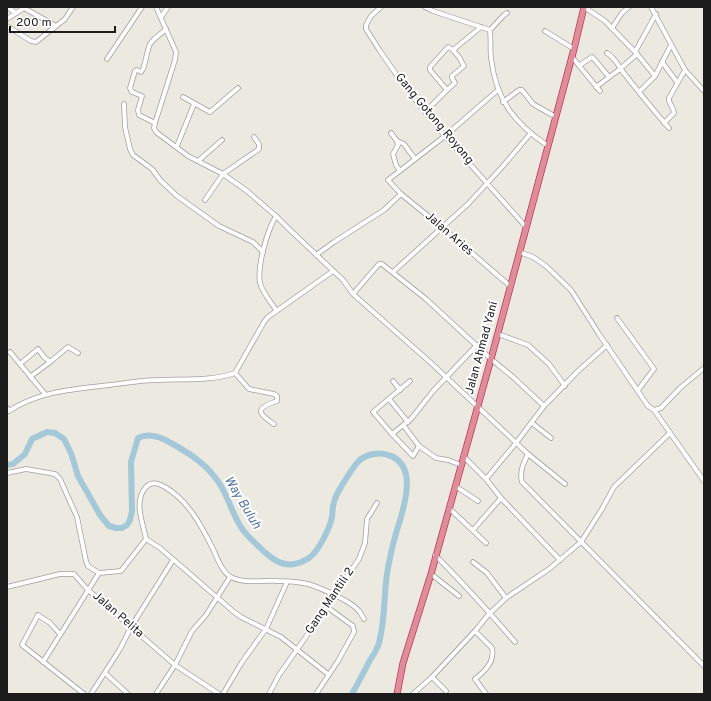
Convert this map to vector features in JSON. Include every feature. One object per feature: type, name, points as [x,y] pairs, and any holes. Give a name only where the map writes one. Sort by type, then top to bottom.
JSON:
[{"type":"highway","name":"Jalan Ahmad Yani","points":[[396,694],[403,663],[430,574],[498,334],[584,7]]},
{"type":"street","points":[[7,7],[16,13]]},
{"type":"street","points":[[7,26],[31,41],[36,42],[65,19],[73,7]]},
{"type":"street","points":[[107,58],[142,7]]},
{"type":"street","points":[[156,7],[176,52],[175,60],[155,123],[154,128],[156,132],[177,146],[188,156],[223,174],[247,191],[276,216],[343,280],[352,294],[478,406],[516,444],[565,484]]},
{"type":"street","points":[[161,17],[168,7]]},
{"type":"street","name":"Gang Gotong Royong","points":[[381,7],[367,21],[366,30],[405,87],[425,112],[526,227]]},
{"type":"street","points":[[425,7],[490,30]]},
{"type":"street","points":[[584,7],[605,21],[636,53],[655,76]]},
{"type":"street","points":[[612,28],[622,12],[628,7]]},
{"type":"street","points":[[651,7],[685,70],[704,91]]},
{"type":"street","points":[[7,19],[24,8],[56,26]]},
{"type":"street","points":[[507,13],[490,30],[491,56],[498,90],[503,102],[512,116],[548,146]]},
{"type":"street","points":[[596,87],[620,69],[636,53],[656,14]]},
{"type":"street","points":[[453,50],[481,27]]},
{"type":"street","points":[[155,123],[138,114],[142,96],[132,92],[130,88],[135,71],[137,70],[141,72],[144,69],[149,45],[166,28]]},
{"type":"street","points":[[545,31],[574,49]]},
{"type":"street","points":[[639,92],[655,76],[671,46]]},
{"type":"street","points":[[425,112],[455,83],[452,76],[464,66],[459,57],[448,47],[429,69],[447,90]]},
{"type":"street","points":[[607,53],[614,59],[620,69],[651,108],[669,128]]},
{"type":"street","points":[[572,57],[600,91]]},
{"type":"street","points":[[580,66],[592,57],[609,77]]},
{"type":"street","points":[[662,62],[677,82]]},
{"type":"street","points":[[664,123],[674,113],[668,100],[685,70]]},
{"type":"street","points":[[183,97],[208,112],[212,112],[238,88]]},
{"type":"street","points":[[397,141],[398,145],[393,154],[396,165],[400,171],[445,136],[498,90]]},
{"type":"street","points":[[503,102],[519,90],[522,90],[538,108],[556,117]]},
{"type":"street","points":[[124,104],[125,127],[130,149],[133,155],[152,169],[161,181],[177,196],[219,226],[253,242],[263,252]]},
{"type":"street","points":[[177,146],[194,104]]},
{"type":"street","points":[[391,133],[397,141],[404,144],[415,159]]},
{"type":"street","points":[[393,272],[443,228],[488,183],[531,133]]},
{"type":"street","points":[[205,200],[223,174],[259,149],[259,144],[254,137]]},
{"type":"street","points":[[198,161],[222,140]]},
{"type":"street","name":"Jalan Aries","points":[[400,171],[388,180],[401,194],[510,286]]},
{"type":"street","points":[[316,255],[384,210],[401,194]]},
{"type":"street","points":[[276,216],[271,224],[263,252],[260,284],[276,310]]},
{"type":"street","points":[[520,252],[533,257],[546,266],[567,285],[576,296],[648,406],[654,410],[704,481]]},
{"type":"street","points":[[352,294],[379,264],[382,264],[426,299],[491,359],[514,377],[544,406]]},
{"type":"street","points":[[7,408],[10,411],[19,404],[45,394],[146,380],[216,378],[235,374],[264,322],[276,310],[333,271]]},
{"type":"street","points":[[617,318],[654,369],[638,390]]},
{"type":"street","points":[[498,334],[528,345],[549,364],[565,386]]},
{"type":"street","points":[[486,479],[516,444],[544,406],[578,371],[607,345]]},
{"type":"street","points":[[392,434],[408,422],[434,390],[477,346]]},
{"type":"street","points":[[30,377],[68,347],[78,353]]},
{"type":"street","points":[[20,364],[38,350],[50,362]]},
{"type":"street","points":[[10,352],[45,394]]},
{"type":"street","points":[[654,410],[661,408],[680,388],[704,368]]},
{"type":"street","points":[[235,374],[249,389],[274,394],[277,396],[277,401],[265,405],[260,411],[262,416],[274,424]]},
{"type":"street","points":[[393,381],[400,390]]},
{"type":"street","points":[[410,381],[373,412],[413,456],[419,446]]},
{"type":"street","points":[[388,399],[408,422]]},
{"type":"street","points":[[532,423],[551,438]]},
{"type":"street","points":[[404,426],[419,446],[436,458],[448,460],[461,465]]},
{"type":"street","points":[[413,694],[432,677],[489,614],[506,598],[528,584],[581,542],[614,487],[670,433]]},
{"type":"street","points":[[528,454],[522,466],[520,477],[522,482],[704,666]]},
{"type":"street","points":[[463,456],[560,560]]},
{"type":"street","points":[[7,473],[26,469],[55,474],[60,479],[77,517],[86,561],[92,569],[99,573],[121,571],[146,539]]},
{"type":"street","points":[[329,675],[281,637],[241,617],[160,548],[146,539],[141,518],[140,498],[142,493],[147,486],[152,483],[160,484],[171,490],[186,503],[211,545],[220,564],[230,576],[236,579],[248,581],[280,581],[308,584],[346,601],[359,611],[364,619]]},
{"type":"street","points":[[455,486],[478,501]]},
{"type":"street","points":[[473,530],[501,498]]},
{"type":"street","name":"Gang Mantili 2","points":[[269,694],[279,675],[298,650],[359,559],[366,542],[367,519],[377,503]]},
{"type":"street","points":[[449,508],[486,543]]},
{"type":"street","points":[[435,555],[470,591],[515,642]]},
{"type":"street","points":[[91,694],[120,649],[131,627],[173,560]]},
{"type":"street","points":[[473,562],[487,573],[506,598]]},
{"type":"street","points":[[43,662],[99,573]]},
{"type":"street","name":"Jalan Pelita","points":[[7,587],[60,574],[70,574],[76,576],[88,589],[175,665],[214,693],[219,694]]},
{"type":"street","points":[[430,574],[459,596]]},
{"type":"street","points":[[156,694],[175,665],[192,631],[206,615],[230,576]]},
{"type":"street","points":[[223,694],[242,662],[266,629],[287,582]]},
{"type":"street","points":[[316,694],[348,644],[355,629],[327,607]]},
{"type":"street","points":[[60,634],[50,623],[39,615],[36,616],[22,645],[84,694]]},
{"type":"street","points":[[475,631],[492,648],[493,651],[492,658],[486,670],[475,679],[486,694]]},
{"type":"street","points":[[105,673],[128,694]]},
{"type":"street","points":[[432,677],[446,691]]},
{"type":"waterway","name":"Way Buluh","points":[[7,465],[13,464],[25,454],[32,439],[47,432],[55,433],[64,439],[71,453],[78,476],[100,515],[109,526],[122,528],[127,525],[130,520],[132,511],[131,462],[138,438],[146,435],[159,437],[186,452],[211,472],[225,493],[237,520],[245,532],[263,551],[276,561],[283,564],[291,564],[299,563],[309,558],[320,545],[331,522],[335,498],[354,466],[361,459],[374,454],[385,454],[398,460],[404,469],[407,480],[406,492],[388,568],[381,637],[376,650],[352,694]]}]
